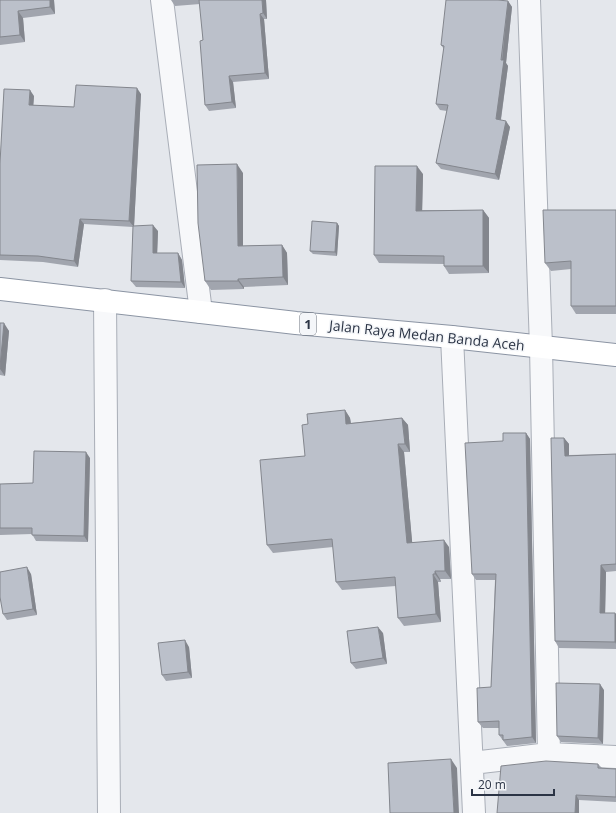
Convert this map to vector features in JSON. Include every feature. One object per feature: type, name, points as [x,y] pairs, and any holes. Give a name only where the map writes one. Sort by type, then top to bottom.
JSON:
[{"type":"highway","name":"Jalan Raya Medan Banda Aceh","points":[[0,289],[201,312],[616,355]]},
{"type":"street","points":[[162,0],[201,312]]},
{"type":"street","points":[[529,0],[541,347],[549,754]]},
{"type":"street","points":[[105,300],[109,813]]},
{"type":"street","points":[[452,337],[474,813]]},
{"type":"street","points":[[472,763],[549,754],[616,757]]},
{"type":"building","points":[[0,0],[50,0],[50,7],[18,11],[20,35],[0,37]]},
{"type":"building","points":[[199,0],[262,0],[263,13],[260,14],[265,73],[229,76],[232,102],[205,105],[200,41],[203,40]]},
{"type":"building","points":[[446,0],[508,1],[501,60],[504,60],[496,119],[506,121],[495,174],[436,163],[448,105],[436,104],[444,46],[441,45]]},
{"type":"building","points":[[76,85],[137,88],[129,221],[80,219],[74,261],[38,256],[0,255],[0,163],[4,89],[30,90],[29,105],[74,107]]},
{"type":"building","points":[[237,164],[238,246],[282,245],[283,277],[238,279],[238,281],[205,281],[198,223],[197,165]]},
{"type":"building","points":[[375,166],[417,166],[416,211],[483,210],[483,266],[444,266],[444,256],[374,255]]},
{"type":"building","points":[[543,210],[616,210],[616,306],[571,306],[571,261],[545,263]]},
{"type":"building","points":[[312,221],[337,223],[335,252],[310,251]]},
{"type":"building","points":[[153,225],[153,253],[178,253],[181,282],[131,281],[133,226]]},
{"type":"building","points":[[0,323],[4,323],[0,367]]},
{"type":"building","points":[[345,410],[346,424],[402,418],[405,444],[398,444],[407,543],[444,540],[445,571],[435,571],[435,574],[433,574],[436,614],[398,618],[395,577],[336,582],[332,539],[267,545],[260,460],[305,456],[302,425],[308,424],[307,414]]},
{"type":"building","points":[[503,433],[526,433],[532,737],[503,740],[503,735],[499,735],[499,721],[478,722],[477,688],[491,687],[496,574],[472,574],[465,443],[503,441]]},
{"type":"building","points":[[551,438],[564,438],[565,456],[616,454],[616,564],[601,565],[600,613],[615,613],[615,642],[555,641]]},
{"type":"building","points":[[34,451],[86,452],[84,536],[32,535],[32,528],[0,528],[0,484],[33,483]]},
{"type":"building","points":[[27,567],[33,609],[3,614],[0,597],[0,572]]},
{"type":"building","points":[[378,627],[383,658],[351,663],[347,631]]},
{"type":"building","points":[[185,640],[188,672],[162,675],[158,643]]},
{"type":"building","points":[[556,683],[600,684],[598,738],[557,736]]},
{"type":"building","points":[[451,759],[454,813],[390,813],[388,763]]},
{"type":"building","points":[[546,761],[598,764],[598,768],[616,769],[616,797],[576,795],[575,813],[497,813],[501,766]]}]
